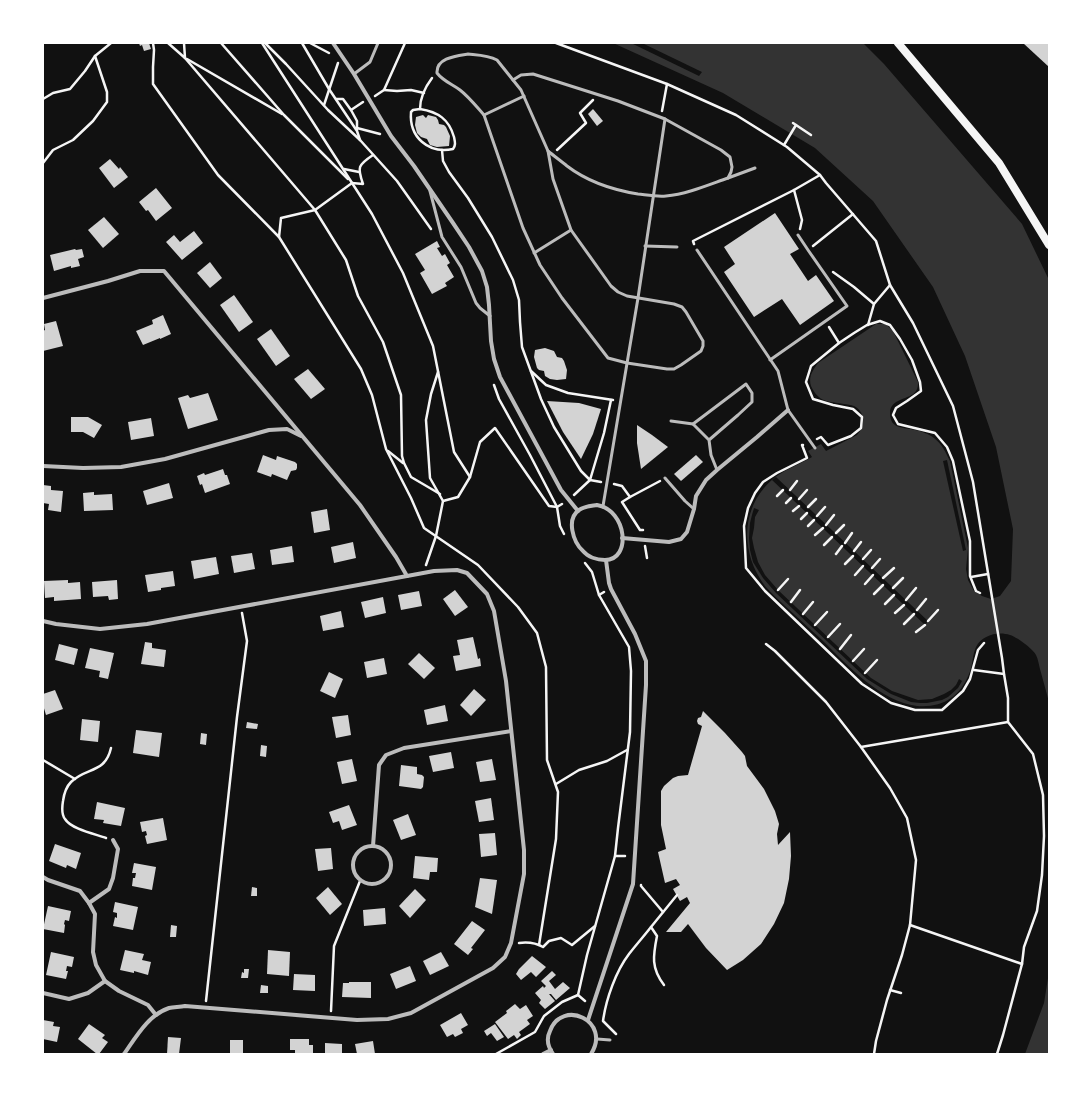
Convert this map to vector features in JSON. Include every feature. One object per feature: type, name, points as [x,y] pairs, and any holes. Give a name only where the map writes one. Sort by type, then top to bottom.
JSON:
[{"type":"main road","points":[[898,43],[999,163],[1049,245]]},
{"type":"street","points":[[333,43],[354,74],[391,136],[429,187],[470,247],[482,271],[487,287],[491,341],[494,359],[500,377],[561,490],[578,511]]},
{"type":"street","points":[[43,298],[108,282],[140,271],[164,271],[360,505],[396,557],[406,576]]},
{"type":"street","points":[[622,538],[669,542],[681,538],[687,532],[694,509],[696,496],[706,480],[788,410]]},
{"type":"street","points":[[43,466],[83,468],[121,467],[165,459],[269,430],[287,429],[304,437]]},
{"type":"street","points":[[590,506],[603,506],[618,520],[623,533],[621,550],[611,559],[606,560],[589,556],[582,550],[576,542],[572,523],[574,516],[578,511],[590,506]]},
{"type":"street","points":[[588,1020],[633,884],[646,685],[646,661],[635,634],[611,589],[606,560]]},
{"type":"street","points":[[43,621],[100,629],[147,624],[434,571],[456,570],[467,573],[487,594],[494,611],[506,681],[524,850],[524,874],[511,943],[505,957],[493,968],[411,1013],[388,1019],[357,1020],[185,1006],[169,1008],[156,1015],[142,1028],[124,1054]]},
{"type":"street","points":[[373,846],[379,765],[386,755],[404,748],[511,730]]},
{"type":"street","points":[[89,903],[109,889],[113,878],[118,849],[113,840]]},
{"type":"street","points":[[367,846],[379,847],[385,851],[391,862],[391,869],[385,880],[379,884],[372,885],[360,881],[353,871],[352,865],[356,853],[367,846]]},
{"type":"street","points":[[43,877],[80,891],[95,914],[93,952],[96,965],[106,981],[119,991],[148,1005],[156,1015]]},
{"type":"street","points":[[43,993],[70,999],[88,993],[106,981]]},
{"type":"street","points":[[543,1054],[552,1052],[548,1042],[548,1034],[551,1026],[564,1016],[573,1015],[581,1016],[588,1020],[596,1032],[596,1046],[591,1054]]},
{"type":"lane","points":[[354,74],[370,62],[378,43]]},
{"type":"lane","points":[[468,54],[492,57],[500,62],[524,96],[548,151],[553,179],[571,230],[611,286],[618,292],[627,296],[674,304],[682,307],[686,312],[703,341],[703,346],[700,352],[682,365],[674,369],[667,369],[608,358],[562,298],[540,265],[523,228],[484,115],[472,100],[440,78],[437,71],[442,61],[452,57],[468,54]]},
{"type":"lane","points":[[513,80],[521,75],[533,74],[661,117],[721,150],[730,157],[732,167],[728,178]]},
{"type":"lane","points":[[484,115],[524,96]]},
{"type":"lane","points":[[603,506],[638,298],[665,119]]},
{"type":"lane","points":[[548,151],[568,167],[596,183],[608,188],[653,196],[665,196],[690,191],[755,168]]},
{"type":"lane","points":[[429,187],[442,237],[461,267],[476,303],[490,316]]},
{"type":"lane","points":[[534,253],[571,230]]},
{"type":"lane","points":[[770,360],[847,306],[798,235]]},
{"type":"lane","points":[[645,246],[677,247]]},
{"type":"lane","points":[[697,250],[778,371],[788,410],[815,448]]},
{"type":"lane","points":[[693,424],[746,384],[752,393],[752,402],[709,440]]},
{"type":"lane","points":[[671,421],[693,424],[709,440],[711,455],[717,470]]},
{"type":"lane","points":[[665,478],[694,509]]},
{"type":"lane","points":[[597,1039],[610,1040]]},
{"type":"path","points":[[43,99],[53,93],[70,89],[95,56],[111,43]]},
{"type":"path","points":[[153,43],[153,84],[218,175],[279,237],[361,369],[372,395],[386,449],[411,498],[424,528],[478,565],[518,607],[537,633],[546,667],[547,760],[558,792],[556,839],[539,945]]},
{"type":"path","points":[[168,43],[185,58],[314,210],[346,260],[358,296],[383,342],[401,395],[402,456],[404,463],[411,477],[440,494]]},
{"type":"path","points":[[184,43],[185,58]]},
{"type":"path","points":[[221,43],[284,115],[352,182],[363,184],[359,172],[362,162],[373,155]]},
{"type":"path","points":[[262,43],[372,214],[403,273],[433,346],[454,452],[470,477]]},
{"type":"path","points":[[265,43],[324,105],[360,140],[397,181],[434,232],[442,237]]},
{"type":"path","points":[[302,43],[335,99],[357,129],[379,134]]},
{"type":"path","points":[[310,43],[331,54],[344,58]]},
{"type":"path","points":[[369,99],[384,90],[405,43]]},
{"type":"path","points":[[556,43],[667,84],[736,115],[784,145],[820,175],[826,184],[876,240],[890,285],[912,323],[953,406],[974,482],[1008,698],[1008,722],[1033,754],[1043,794],[1044,836],[1042,875],[1036,912],[1024,947],[1022,964],[1003,1035],[996,1054]]},
{"type":"path","points":[[43,163],[53,150],[74,140],[93,121],[107,102],[107,92],[95,56]]},
{"type":"path","points":[[185,58],[284,115]]},
{"type":"path","points":[[420,109],[420,102],[429,81]]},
{"type":"path","points":[[661,117],[667,84]]},
{"type":"path","points":[[324,105],[329,89]]},
{"type":"path","points":[[384,90],[411,90],[424,93]]},
{"type":"path","points":[[552,154],[586,123],[580,113],[592,103],[596,94]]},
{"type":"path","points":[[335,99],[343,99],[351,110],[357,120],[357,129],[360,140]]},
{"type":"path","points":[[351,110],[357,106]]},
{"type":"path","points":[[420,109],[432,111],[443,118],[452,129],[455,146],[453,149],[442,150],[432,148],[423,142],[413,132],[411,112],[413,110],[420,109]]},
{"type":"path","points":[[793,123],[811,135]]},
{"type":"path","points":[[784,145],[796,125]]},
{"type":"path","points":[[442,150],[443,161],[449,172],[468,198],[492,237],[513,280],[519,300],[522,347],[541,399],[554,427],[581,471],[590,480],[601,482]]},
{"type":"path","points":[[344,170],[359,172]]},
{"type":"path","points":[[697,250],[693,241],[794,190],[820,175]]},
{"type":"path","points":[[279,237],[281,218],[314,210],[352,182]]},
{"type":"path","points":[[794,190],[802,220],[798,235]]},
{"type":"path","points":[[808,250],[853,214]]},
{"type":"path","points":[[820,267],[833,272],[874,304]]},
{"type":"path","points":[[867,325],[874,304],[890,285]]},
{"type":"path","points":[[980,593],[976,590],[971,577],[970,540],[953,461],[947,447],[935,433],[898,424],[893,415],[896,408],[921,391],[920,382],[912,360],[890,325],[880,321],[867,325],[839,343],[811,366],[806,382],[813,399],[853,409],[862,417],[861,428],[851,436],[828,445],[821,437],[802,445],[807,458],[763,482],[755,492],[748,508],[744,526],[746,568],[765,591],[862,684],[891,703],[915,710],[942,710],[963,691],[974,670],[978,650],[984,643]]},
{"type":"path","points":[[830,329],[839,343]]},
{"type":"path","points":[[531,371],[546,385],[568,393],[620,401]]},
{"type":"path","points":[[423,574],[436,536],[443,501],[430,478],[426,420],[430,394],[438,372]]},
{"type":"path","points":[[443,501],[458,497],[470,477],[480,442],[495,428],[549,506],[556,507],[569,500],[590,480],[612,400]]},
{"type":"path","points":[[386,449],[404,463]]},
{"type":"path","points":[[647,558],[644,530],[640,530],[622,502],[665,478]]},
{"type":"path","points":[[790,490],[797,481]]},
{"type":"path","points":[[614,484],[622,486],[630,497]]},
{"type":"path","points":[[777,496],[783,490]]},
{"type":"path","points":[[799,499],[807,490]]},
{"type":"path","points":[[786,503],[791,498]]},
{"type":"path","points":[[808,507],[816,499]]},
{"type":"path","points":[[793,511],[799,506]]},
{"type":"path","points":[[817,516],[825,507]]},
{"type":"path","points":[[800,519],[807,513]]},
{"type":"path","points":[[826,525],[834,515]]},
{"type":"path","points":[[808,526],[814,520]]},
{"type":"path","points":[[836,534],[844,525]]},
{"type":"path","points":[[815,535],[823,528]]},
{"type":"path","points":[[845,543],[852,533]]},
{"type":"path","points":[[824,545],[832,537]]},
{"type":"path","points":[[854,551],[861,542]]},
{"type":"path","points":[[836,554],[842,546]]},
{"type":"path","points":[[863,559],[871,550]]},
{"type":"path","points":[[845,564],[853,556]]},
{"type":"path","points":[[872,568],[880,559]]},
{"type":"path","points":[[855,575],[863,566]]},
{"type":"path","points":[[883,578],[894,568]]},
{"type":"path","points":[[971,577],[988,574]]},
{"type":"path","points":[[865,584],[873,575]]},
{"type":"path","points":[[893,588],[903,578]]},
{"type":"path","points":[[778,590],[788,579]]},
{"type":"path","points":[[874,594],[883,585]]},
{"type":"path","points":[[906,600],[916,588]]},
{"type":"path","points":[[578,995],[615,856],[630,732],[631,679],[628,647],[599,595],[611,589]]},
{"type":"path","points":[[791,602],[800,590]]},
{"type":"path","points":[[885,604],[894,595]]},
{"type":"path","points":[[916,610],[926,599]]},
{"type":"path","points":[[803,614],[813,602]]},
{"type":"path","points":[[895,613],[904,605]]},
{"type":"path","points":[[205,1008],[236,725],[247,641],[241,606]]},
{"type":"path","points":[[928,621],[938,610]]},
{"type":"path","points":[[815,625],[827,612]]},
{"type":"path","points":[[904,624],[914,614]]},
{"type":"path","points":[[828,637],[840,624]]},
{"type":"path","points":[[916,632],[925,625]]},
{"type":"path","points":[[840,649],[851,636]]},
{"type":"path","points":[[766,644],[775,651],[826,702],[861,747],[890,788],[907,818],[916,860],[910,925],[890,990],[876,1041],[874,1054]]},
{"type":"path","points":[[853,661],[864,649]]},
{"type":"path","points":[[866,673],[877,660]]},
{"type":"path","points":[[974,670],[1004,674]]},
{"type":"path","points":[[861,747],[1008,722]]},
{"type":"path","points":[[111,748],[109,756],[100,766],[79,776],[66,788],[62,809],[64,818],[71,825],[113,840]]},
{"type":"path","points":[[556,784],[579,770],[607,761],[628,750]]},
{"type":"path","points":[[43,760],[75,779]]},
{"type":"path","points":[[615,856],[625,856]]},
{"type":"path","points":[[331,1018],[334,946],[360,881]]},
{"type":"path","points":[[641,882],[641,886],[663,912]]},
{"type":"path","points":[[616,1034],[603,1020],[619,970],[629,954],[677,895]]},
{"type":"path","points":[[511,943],[524,943],[543,947],[549,941],[562,938],[572,945],[596,925]]},
{"type":"path","points":[[910,925],[1022,964]]},
{"type":"path","points":[[651,927],[657,936],[654,952],[656,972],[659,980],[664,985]]},
{"type":"path","points":[[890,990],[901,994]]},
{"type":"path","points":[[578,995],[585,1001]]},
{"type":"path","points":[[496,1054],[534,1032],[544,1016],[562,1002],[578,995]]},
{"type":"shaded area","points":[[613,43],[863,43],[884,64],[1022,224],[1049,280],[1049,702],[1036,655],[1017,638],[1005,634],[991,635],[979,643],[975,650],[970,671],[961,689],[955,695],[942,703],[917,706],[890,698],[865,681],[765,586],[751,559],[748,545],[747,531],[749,516],[754,503],[762,490],[773,479],[786,470],[812,457],[808,451],[821,444],[826,451],[857,435],[860,431],[862,428],[863,419],[861,412],[858,409],[852,405],[824,400],[817,396],[810,383],[813,371],[818,363],[876,324],[886,324],[893,331],[918,382],[917,389],[913,394],[893,404],[890,413],[892,422],[898,427],[920,431],[927,434],[937,440],[945,452],[950,461],[968,548],[966,569],[968,580],[974,591],[991,599],[1000,596],[1011,581],[1013,529],[996,447],[965,356],[933,287],[873,201],[815,148],[723,93]]},
{"type":"shaded area","points":[[1049,972],[1049,1054],[1025,1054],[1044,1003]]},
{"type":"pier","points":[[631,43],[642,43],[702,72],[699,76]]},
{"type":"pier","points":[[947,460],[966,550],[963,551],[943,461]]},
{"type":"pier","points":[[776,477],[928,621],[925,625],[772,480]]},
{"type":"pier","points":[[754,508],[759,510],[755,517],[752,538],[758,562],[765,575],[778,590],[871,678],[892,691],[918,700],[932,699],[944,694],[956,685],[959,679],[962,681],[958,688],[942,700],[920,703],[911,702],[891,694],[867,679],[776,593],[763,578],[753,562],[750,550],[750,523]]},
{"type":"building","points":[[139,43],[149,43],[151,49],[144,51],[142,45],[140,46]]},
{"type":"building","points":[[1023,43],[1049,43],[1049,67]]},
{"type":"building","points":[[593,109],[603,121],[597,126],[588,114]]},
{"type":"building","points":[[423,115],[426,118],[428,115],[436,117],[439,124],[446,127],[450,136],[449,146],[437,147],[430,145],[427,139],[421,137],[417,133],[415,125],[416,117]]},
{"type":"building","points":[[110,159],[119,169],[120,167],[128,177],[114,188],[99,168]]},
{"type":"building","points":[[156,188],[172,208],[156,221],[148,210],[146,211],[139,202]]},
{"type":"building","points":[[775,213],[799,249],[790,254],[808,281],[816,275],[834,301],[800,325],[782,299],[754,317],[724,272],[735,264],[724,247]]},
{"type":"building","points":[[104,217],[119,234],[103,248],[88,230]]},
{"type":"building","points":[[194,231],[203,243],[182,260],[166,242],[174,235],[180,242]]},
{"type":"building","points":[[437,241],[440,247],[437,248],[442,256],[445,254],[450,263],[447,265],[454,277],[445,283],[447,286],[432,294],[420,273],[425,270],[415,254]]},
{"type":"building","points":[[75,249],[82,249],[84,257],[78,259],[80,266],[71,268],[71,266],[54,271],[50,255]]},
{"type":"building","points":[[210,262],[222,278],[210,288],[197,273]]},
{"type":"building","points":[[234,295],[253,322],[239,332],[220,305]]},
{"type":"building","points":[[163,315],[171,334],[143,345],[136,331],[153,324],[152,320]]},
{"type":"building","points":[[56,321],[63,346],[43,351],[43,331],[45,330],[44,324]]},
{"type":"building","points":[[271,329],[290,356],[276,366],[257,339]]},
{"type":"building","points":[[545,348],[554,351],[557,357],[562,358],[567,370],[566,379],[550,379],[545,376],[544,371],[537,368],[534,357],[535,350]]},
{"type":"building","points":[[308,369],[325,389],[311,399],[294,379]]},
{"type":"building","points":[[208,393],[218,420],[188,429],[178,398],[188,395],[190,398]]},
{"type":"building","points":[[547,401],[579,403],[601,409],[593,434],[581,459],[563,432]]},
{"type":"building","points":[[71,417],[88,417],[102,425],[94,438],[83,432],[71,432]]},
{"type":"building","points":[[151,418],[154,436],[131,440],[128,422]]},
{"type":"building","points":[[637,425],[668,447],[641,469],[637,443]]},
{"type":"building","points":[[263,455],[276,460],[277,456],[295,462],[297,464],[297,468],[296,470],[291,471],[287,480],[272,474],[271,477],[257,472]]},
{"type":"building","points":[[696,455],[703,462],[681,481],[674,474]]},
{"type":"building","points":[[223,469],[230,484],[205,493],[197,476]]},
{"type":"building","points":[[169,483],[173,498],[147,505],[143,491]]},
{"type":"building","points":[[43,485],[51,486],[51,490],[63,491],[61,512],[48,510],[49,504],[43,503]]},
{"type":"building","points":[[94,492],[94,495],[112,494],[113,510],[84,511],[83,493]]},
{"type":"building","points":[[327,509],[330,530],[314,533],[311,512]]},
{"type":"building","points":[[353,542],[356,558],[334,563],[331,547]]},
{"type":"building","points":[[292,546],[294,562],[272,565],[270,550]]},
{"type":"building","points":[[252,553],[255,569],[234,573],[231,556]]},
{"type":"building","points":[[216,557],[219,574],[194,579],[191,561]]},
{"type":"building","points":[[173,571],[175,586],[148,592],[145,575]]},
{"type":"building","points":[[68,580],[68,583],[80,582],[81,599],[54,601],[54,597],[45,598],[44,581]]},
{"type":"building","points":[[117,580],[118,599],[109,600],[108,596],[93,597],[92,582]]},
{"type":"building","points":[[455,590],[468,607],[455,616],[443,599]]},
{"type":"building","points":[[419,591],[422,606],[401,610],[398,595]]},
{"type":"building","points":[[383,597],[386,613],[365,618],[361,602]]},
{"type":"building","points":[[341,611],[344,627],[323,631],[320,616]]},
{"type":"building","points":[[473,637],[481,666],[456,671],[453,656],[460,655],[457,640]]},
{"type":"building","points":[[145,642],[152,643],[152,648],[166,650],[164,667],[141,664]]},
{"type":"building","points":[[59,644],[78,649],[74,665],[55,660]]},
{"type":"building","points":[[90,648],[114,653],[108,679],[99,677],[100,671],[85,668]]},
{"type":"building","points":[[419,653],[435,668],[424,679],[408,664]]},
{"type":"building","points":[[384,658],[387,674],[367,678],[364,662]]},
{"type":"building","points":[[329,672],[343,679],[335,698],[320,691]]},
{"type":"building","points":[[474,689],[486,700],[471,716],[460,705]]},
{"type":"building","points":[[55,690],[63,709],[46,715],[43,705],[43,694]]},
{"type":"building","points":[[445,705],[448,721],[427,725],[424,710]]},
{"type":"building","points":[[703,711],[742,752],[745,756],[747,766],[764,789],[775,811],[779,824],[777,834],[778,845],[790,832],[791,856],[789,879],[784,903],[774,924],[761,944],[743,960],[727,970],[706,948],[688,924],[681,932],[666,932],[690,903],[687,897],[680,901],[673,889],[680,885],[676,879],[665,883],[658,852],[666,849],[661,825],[661,791],[673,778],[688,775],[702,726],[698,724],[697,721],[698,718],[701,717]]},
{"type":"building","points":[[348,715],[351,735],[336,738],[332,717]]},
{"type":"building","points":[[82,719],[100,721],[98,742],[80,740]]},
{"type":"building","points":[[247,722],[258,724],[257,729],[246,728]]},
{"type":"building","points":[[136,730],[162,733],[159,757],[133,753]]},
{"type":"building","points":[[201,733],[207,734],[206,745],[200,744]]},
{"type":"building","points":[[261,745],[267,746],[266,757],[260,756]]},
{"type":"building","points":[[451,752],[454,768],[433,772],[429,756]]},
{"type":"building","points":[[352,759],[357,781],[342,784],[337,762]]},
{"type":"building","points":[[492,759],[496,780],[480,782],[476,762]]},
{"type":"building","points":[[401,765],[417,767],[417,774],[424,777],[423,787],[421,789],[399,786]]},
{"type":"building","points":[[491,798],[494,820],[479,822],[475,801]]},
{"type":"building","points":[[97,802],[125,808],[121,826],[103,823],[104,820],[94,819]]},
{"type":"building","points":[[349,805],[357,825],[342,830],[339,821],[333,823],[329,812]]},
{"type":"building","points":[[408,814],[416,835],[401,840],[393,820]]},
{"type":"building","points":[[163,818],[167,840],[147,844],[145,836],[147,835],[146,831],[142,832],[140,822]]},
{"type":"building","points":[[495,833],[497,855],[481,857],[479,834]]},
{"type":"building","points":[[55,844],[81,853],[76,869],[67,865],[66,868],[49,861]]},
{"type":"building","points":[[331,848],[333,869],[318,871],[315,849]]},
{"type":"building","points":[[415,856],[438,858],[437,872],[430,872],[429,880],[413,878]]},
{"type":"building","points":[[134,863],[156,867],[152,890],[132,886],[133,878],[135,878],[136,873],[132,873]]},
{"type":"building","points":[[480,878],[497,880],[492,914],[475,907]]},
{"type":"building","points":[[252,887],[257,888],[257,896],[251,896]]},
{"type":"building","points":[[328,887],[342,904],[330,915],[316,898]]},
{"type":"building","points":[[415,889],[426,900],[410,918],[399,906]]},
{"type":"building","points":[[115,902],[138,907],[133,930],[113,926],[115,917],[117,918],[117,913],[113,912]]},
{"type":"building","points":[[48,906],[71,911],[69,921],[65,920],[64,933],[43,929]]},
{"type":"building","points":[[385,908],[386,924],[364,926],[363,910]]},
{"type":"building","points":[[472,921],[485,930],[471,948],[473,949],[468,955],[454,944]]},
{"type":"building","points":[[171,925],[177,926],[176,937],[170,937]]},
{"type":"building","points":[[125,950],[144,954],[142,960],[151,962],[148,975],[134,971],[134,973],[120,970]]},
{"type":"building","points":[[268,950],[290,952],[289,976],[267,974]]},
{"type":"building","points":[[51,952],[74,957],[72,967],[67,966],[66,971],[68,971],[66,979],[46,975]]},
{"type":"building","points":[[441,952],[449,966],[430,975],[423,961]]},
{"type":"building","points":[[532,956],[546,967],[536,977],[531,972],[521,980],[516,974]]},
{"type":"building","points":[[410,966],[416,981],[396,989],[390,974]]},
{"type":"building","points":[[244,969],[249,969],[248,978],[241,978],[242,972],[244,973]]},
{"type":"building","points":[[552,971],[556,975],[549,981],[555,989],[563,982],[570,988],[556,1000],[551,994],[549,994],[555,1001],[545,1009],[539,1003],[541,1000],[535,993],[543,986],[544,988],[546,986],[541,981]]},
{"type":"building","points":[[294,974],[315,975],[315,991],[293,990]]},
{"type":"building","points":[[371,982],[371,998],[342,997],[343,983]]},
{"type":"building","points":[[261,985],[268,986],[268,993],[260,993]]},
{"type":"building","points":[[515,1004],[520,1009],[526,1005],[533,1016],[527,1020],[530,1024],[519,1032],[521,1035],[517,1039],[514,1035],[508,1039],[495,1022],[507,1013],[506,1011]]},
{"type":"building","points":[[461,1013],[468,1025],[461,1029],[463,1033],[455,1037],[453,1034],[447,1037],[440,1025]]},
{"type":"building","points":[[43,1020],[54,1022],[53,1026],[60,1027],[57,1042],[43,1039]]},
{"type":"building","points":[[89,1024],[105,1035],[102,1038],[108,1042],[99,1054],[78,1039]]},
{"type":"building","points":[[495,1024],[504,1037],[497,1041],[491,1033],[487,1036],[484,1031]]},
{"type":"building","points":[[168,1037],[181,1038],[179,1054],[167,1054]]},
{"type":"building","points":[[290,1039],[309,1039],[309,1045],[313,1045],[313,1054],[295,1054],[295,1050],[290,1050]]},
{"type":"building","points":[[230,1040],[243,1040],[243,1054],[230,1053]]},
{"type":"building","points":[[373,1041],[375,1054],[357,1054],[355,1044]]},
{"type":"building","points":[[325,1043],[342,1044],[342,1054],[325,1054]]}]
